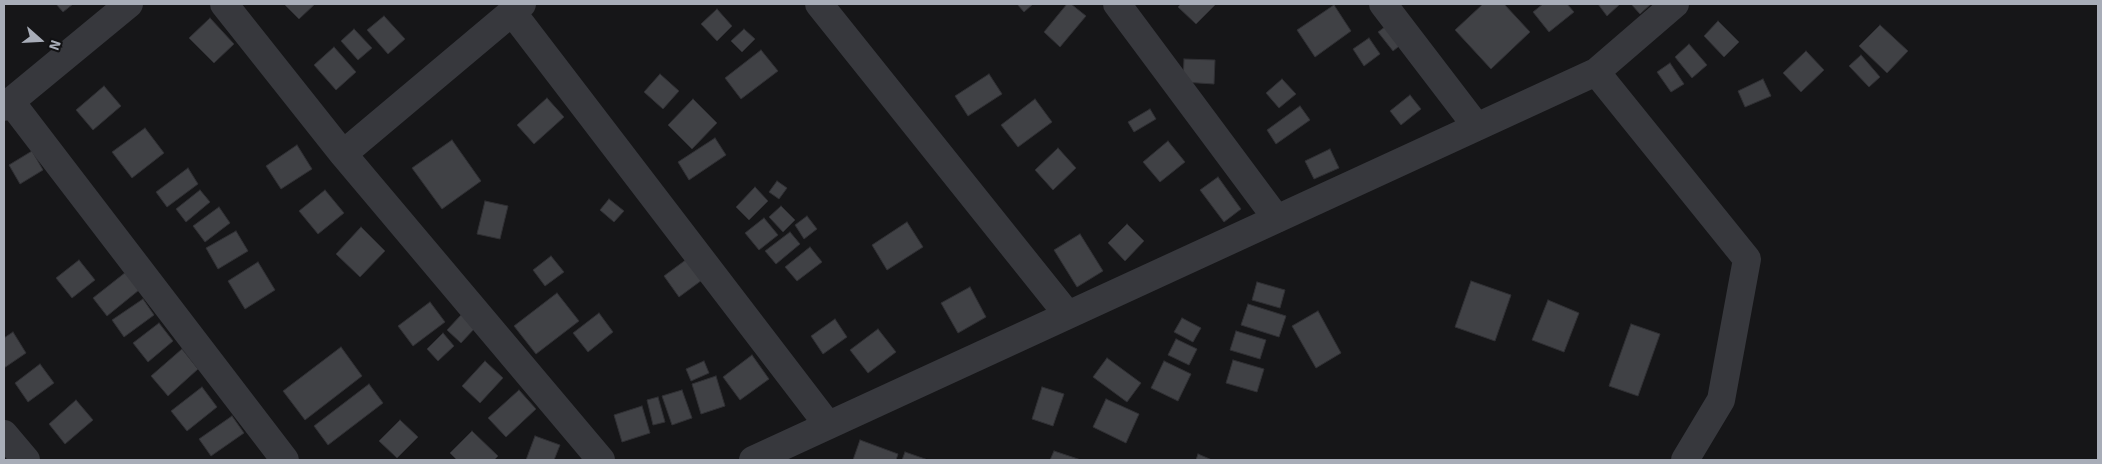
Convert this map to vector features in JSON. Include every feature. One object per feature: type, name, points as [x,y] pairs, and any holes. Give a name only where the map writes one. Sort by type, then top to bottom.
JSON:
[{"type":"street","points":[[129,4],[7,104],[285,460]]},
{"type":"street","points":[[224,4],[343,154],[601,460]]},
{"type":"street","points":[[819,4],[1068,315]]},
{"type":"street","points":[[1117,4],[1277,219]]},
{"type":"street","points":[[1383,4],[1477,127]]},
{"type":"street","points":[[753,460],[1596,72],[1675,4]]},
{"type":"street","points":[[343,154],[517,8],[828,426]]},
{"type":"street","points":[[1596,72],[1747,259],[1721,400],[1685,460]]},
{"type":"street","points":[[4,434],[26,460]]},
{"type":"building","points":[[56,4],[73,4],[63,12]]},
{"type":"building","points":[[284,4],[315,4],[299,19]]},
{"type":"building","points":[[1017,4],[1033,4],[1024,12]]},
{"type":"building","points":[[1067,4],[1071,4],[1086,16],[1060,47],[1044,32]]},
{"type":"building","points":[[1181,4],[1216,4],[1196,24],[1178,7]]},
{"type":"building","points":[[1483,4],[1504,4],[1530,32],[1491,69],[1455,30]]},
{"type":"building","points":[[1543,4],[1567,4],[1574,12],[1549,32],[1533,12]]},
{"type":"building","points":[[1598,4],[1617,4],[1619,5],[1607,16]]},
{"type":"building","points":[[1631,4],[1651,4],[1640,14]]},
{"type":"building","points":[[1334,5],[1351,31],[1315,57],[1297,30]]},
{"type":"building","points":[[717,9],[732,26],[717,41],[701,24]]},
{"type":"building","points":[[384,16],[405,39],[388,54],[367,30]]},
{"type":"building","points":[[210,18],[234,44],[214,63],[189,38]]},
{"type":"building","points":[[1718,21],[1739,42],[1724,57],[1704,36]]},
{"type":"building","points":[[1389,24],[1403,43],[1393,51],[1378,32]]},
{"type":"building","points":[[1880,25],[1908,51],[1887,73],[1859,46]]},
{"type":"building","points":[[354,29],[372,48],[358,60],[341,41]]},
{"type":"building","points":[[744,29],[755,39],[742,52],[731,41]]},
{"type":"building","points":[[1369,38],[1380,54],[1364,66],[1353,49]]},
{"type":"building","points":[[1689,44],[1707,65],[1692,78],[1675,57]]},
{"type":"building","points":[[334,47],[356,72],[336,90],[314,65]]},
{"type":"building","points":[[761,50],[778,71],[741,99],[725,78]]},
{"type":"building","points":[[1806,51],[1824,70],[1801,92],[1783,73]]},
{"type":"building","points":[[1861,55],[1880,77],[1869,87],[1849,66]]},
{"type":"building","points":[[1184,59],[1215,60],[1214,84],[1183,82]]},
{"type":"building","points":[[1670,63],[1684,84],[1671,92],[1657,72]]},
{"type":"building","points":[[660,74],[679,91],[663,109],[644,92]]},
{"type":"building","points":[[989,74],[1002,94],[968,116],[955,96]]},
{"type":"building","points":[[1282,79],[1296,94],[1279,108],[1266,93]]},
{"type":"building","points":[[1763,79],[1771,96],[1745,107],[1738,91]]},
{"type":"building","points":[[104,86],[121,106],[93,130],[76,110]]},
{"type":"building","points":[[1410,95],[1421,109],[1401,125],[1390,111]]},
{"type":"building","points":[[547,98],[564,117],[534,144],[517,125]]},
{"type":"building","points":[[693,99],[717,123],[692,149],[668,125]]},
{"type":"building","points":[[1035,99],[1052,122],[1018,147],[1001,125]]},
{"type":"building","points":[[1300,106],[1310,120],[1276,144],[1267,130]]},
{"type":"building","points":[[1150,109],[1156,119],[1134,132],[1128,122]]},
{"type":"building","points":[[145,128],[164,153],[132,178],[112,152]]},
{"type":"building","points":[[715,138],[726,155],[689,180],[678,162]]},
{"type":"building","points":[[452,140],[481,181],[442,209],[412,168]]},
{"type":"building","points":[[1168,141],[1185,162],[1160,182],[1143,162]]},
{"type":"building","points":[[297,145],[312,169],[281,189],[266,166]]},
{"type":"building","points":[[1058,148],[1076,168],[1053,190],[1035,170]]},
{"type":"building","points":[[1330,149],[1339,168],[1314,179],[1305,161]]},
{"type":"building","points":[[32,151],[43,170],[20,184],[9,165]]},
{"type":"building","points":[[188,168],[198,184],[167,207],[156,192]]},
{"type":"building","points":[[1218,177],[1241,209],[1224,222],[1200,190]]},
{"type":"building","points":[[777,181],[787,188],[779,199],[769,192]]},
{"type":"building","points":[[755,187],[768,201],[749,220],[736,207]]},
{"type":"building","points":[[200,190],[210,202],[186,222],[176,209]]},
{"type":"building","points":[[325,190],[344,213],[318,234],[299,211]]},
{"type":"building","points":[[609,199],[624,211],[614,222],[600,210]]},
{"type":"building","points":[[485,201],[508,206],[500,239],[477,234]]},
{"type":"building","points":[[781,206],[795,220],[783,232],[769,217]]},
{"type":"building","points":[[219,207],[230,223],[205,242],[193,226]]},
{"type":"building","points":[[807,216],[817,229],[804,239],[795,225]]},
{"type":"building","points":[[764,218],[778,235],[759,250],[745,233]]},
{"type":"building","points":[[907,222],[923,247],[887,270],[872,245]]},
{"type":"building","points":[[1127,224],[1144,241],[1125,261],[1108,243]]},
{"type":"building","points":[[361,227],[385,251],[360,277],[336,254]]},
{"type":"building","points":[[236,231],[248,251],[218,269],[206,248]]},
{"type":"building","points":[[790,232],[800,244],[776,264],[765,251]]},
{"type":"building","points":[[1080,234],[1103,271],[1077,287],[1054,250]]},
{"type":"building","points":[[810,247],[822,262],[797,281],[785,267]]},
{"type":"building","points":[[551,256],[564,272],[545,286],[533,270]]},
{"type":"building","points":[[687,259],[702,280],[679,297],[664,276]]},
{"type":"building","points":[[79,260],[95,280],[72,298],[56,278]]},
{"type":"building","points":[[258,262],[275,290],[245,309],[228,281]]},
{"type":"building","points":[[126,272],[139,290],[107,316],[93,298]]},
{"type":"building","points":[[1471,281],[1511,295],[1495,341],[1455,327]]},
{"type":"building","points":[[1257,282],[1285,290],[1280,308],[1252,300]]},
{"type":"building","points":[[970,287],[986,317],[958,333],[941,303]]},
{"type":"building","points":[[557,293],[579,321],[536,354],[514,326]]},
{"type":"building","points":[[143,299],[154,315],[124,337],[112,320]]},
{"type":"building","points":[[1548,300],[1579,313],[1564,352],[1532,340]]},
{"type":"building","points":[[430,302],[445,322],[413,346],[398,326]]},
{"type":"building","points":[[1248,304],[1286,316],[1279,337],[1241,325]]},
{"type":"building","points":[[1318,311],[1341,353],[1316,368],[1292,326]]},
{"type":"building","points":[[599,313],[613,332],[588,352],[573,333]]},
{"type":"building","points":[[461,315],[475,328],[461,343],[447,330]]},
{"type":"building","points":[[1182,318],[1201,328],[1193,342],[1174,332]]},
{"type":"building","points":[[835,319],[847,337],[823,354],[811,336]]},
{"type":"building","points":[[159,323],[173,341],[148,362],[133,343]]},
{"type":"building","points":[[1631,324],[1660,334],[1638,396],[1609,386]]},
{"type":"building","points":[[878,329],[896,352],[868,373],[850,350]]},
{"type":"building","points":[[1236,331],[1266,340],[1260,359],[1230,350]]},
{"type":"building","points":[[13,332],[26,353],[4,368],[4,338]]},
{"type":"building","points":[[443,333],[454,346],[438,361],[427,349]]},
{"type":"building","points":[[1176,339],[1197,349],[1189,365],[1168,355]]},
{"type":"building","points":[[341,347],[362,376],[305,420],[283,391]]},
{"type":"building","points":[[182,349],[198,369],[168,396],[151,376]]},
{"type":"building","points":[[752,355],[769,379],[740,400],[723,377]]},
{"type":"building","points":[[1107,358],[1141,383],[1127,402],[1093,377]]},
{"type":"building","points":[[1233,360],[1264,369],[1257,392],[1226,383]]},
{"type":"building","points":[[485,361],[503,378],[480,403],[462,386]]},
{"type":"building","points":[[704,361],[709,373],[691,381],[686,369]]},
{"type":"building","points":[[1164,361],[1191,374],[1178,401],[1151,388]]},
{"type":"building","points":[[40,364],[54,383],[28,402],[15,383]]},
{"type":"building","points":[[716,376],[725,406],[701,414],[692,384]]},
{"type":"building","points":[[369,384],[383,403],[328,445],[314,426]]},
{"type":"building","points":[[202,387],[217,407],[187,431],[171,411]]},
{"type":"building","points":[[1042,387],[1064,394],[1053,426],[1032,419]]},
{"type":"building","points":[[519,390],[536,409],[506,437],[488,418]]},
{"type":"building","points":[[682,390],[692,418],[672,425],[662,396]]},
{"type":"building","points":[[658,397],[665,422],[653,425],[647,400]]},
{"type":"building","points":[[1106,399],[1139,414],[1126,443],[1093,427]]},
{"type":"building","points":[[76,400],[93,420],[65,444],[49,424]]},
{"type":"building","points":[[642,406],[650,433],[622,442],[614,415]]},
{"type":"building","points":[[232,416],[244,433],[211,456],[199,439]]},
{"type":"building","points":[[400,420],[418,437],[397,458],[379,441]]},
{"type":"building","points":[[472,431],[498,456],[494,460],[457,460],[450,453]]},
{"type":"building","points":[[535,436],[560,445],[554,460],[526,460]]},
{"type":"building","points":[[860,440],[898,454],[896,460],[853,460]]},
{"type":"building","points":[[1054,451],[1081,460],[1050,460]]},
{"type":"building","points":[[905,452],[928,460],[902,460]]},
{"type":"building","points":[[1198,454],[1212,460],[1196,460]]}]
